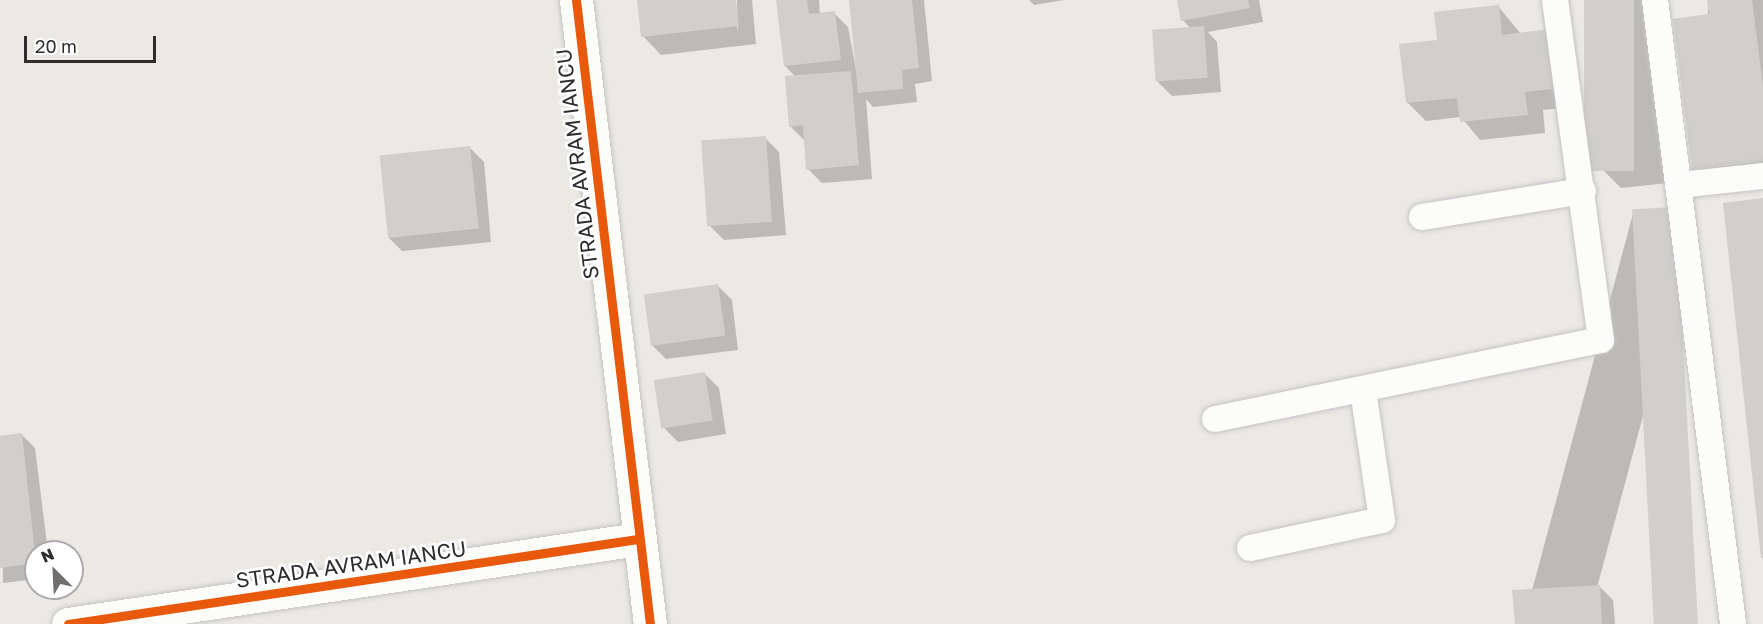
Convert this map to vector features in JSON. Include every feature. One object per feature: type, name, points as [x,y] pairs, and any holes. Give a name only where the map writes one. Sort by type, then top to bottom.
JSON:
[{"type":"street","name":"STRADA AVRAM IANCU","points":[[576,0],[638,539],[650,624]]},
{"type":"street","name":"STRADA AVRAM IANCU","points":[[68,624],[638,539]]},
{"type":"lane","points":[[1215,419],[1597,345],[1603,335],[1555,0]]},
{"type":"lane","points":[[1655,0],[1680,185],[1733,624]]},
{"type":"lane","points":[[1680,185],[1763,176]]},
{"type":"lane","points":[[1422,218],[1583,191]]},
{"type":"lane","points":[[1250,548],[1382,520],[1363,390]]},
{"type":"building","points":[[637,0],[736,0],[739,26],[641,37]]},
{"type":"building","points":[[776,0],[807,0],[809,14],[835,11],[841,60],[784,66]]},
{"type":"building","points":[[849,0],[912,0],[919,68],[902,70],[903,89],[858,93]]},
{"type":"building","points":[[1177,0],[1248,0],[1250,8],[1181,21]]},
{"type":"building","points":[[1584,0],[1634,0],[1634,171],[1584,171]]},
{"type":"building","points":[[1707,0],[1752,0],[1763,86],[1763,161],[1692,171],[1673,19],[1709,14]]},
{"type":"building","points":[[1499,5],[1502,35],[1556,28],[1562,88],[1525,92],[1528,115],[1460,122],[1457,98],[1406,103],[1399,44],[1437,40],[1434,12]]},
{"type":"building","points":[[1204,26],[1208,78],[1156,82],[1152,30]]},
{"type":"building","points":[[851,71],[859,165],[806,170],[803,125],[789,127],[785,76]]},
{"type":"building","points":[[766,136],[772,222],[707,226],[701,141]]},
{"type":"building","points":[[470,146],[479,229],[388,238],[379,156]]},
{"type":"building","points":[[1763,198],[1763,558],[1761,558],[1723,203]]},
{"type":"building","points":[[1676,207],[1698,624],[1654,624],[1632,209]]},
{"type":"building","points":[[718,284],[725,335],[651,346],[644,294]]},
{"type":"building","points":[[705,372],[713,420],[661,429],[654,380]]},
{"type":"building","points":[[22,433],[34,540],[24,540],[24,565],[0,568],[0,436]]},
{"type":"building","points":[[1600,585],[1602,624],[1515,624],[1512,590]]},
{"type":"cycle path","points":[[576,0],[650,624]]},
{"type":"cycle path","points":[[68,624],[638,539]]}]
